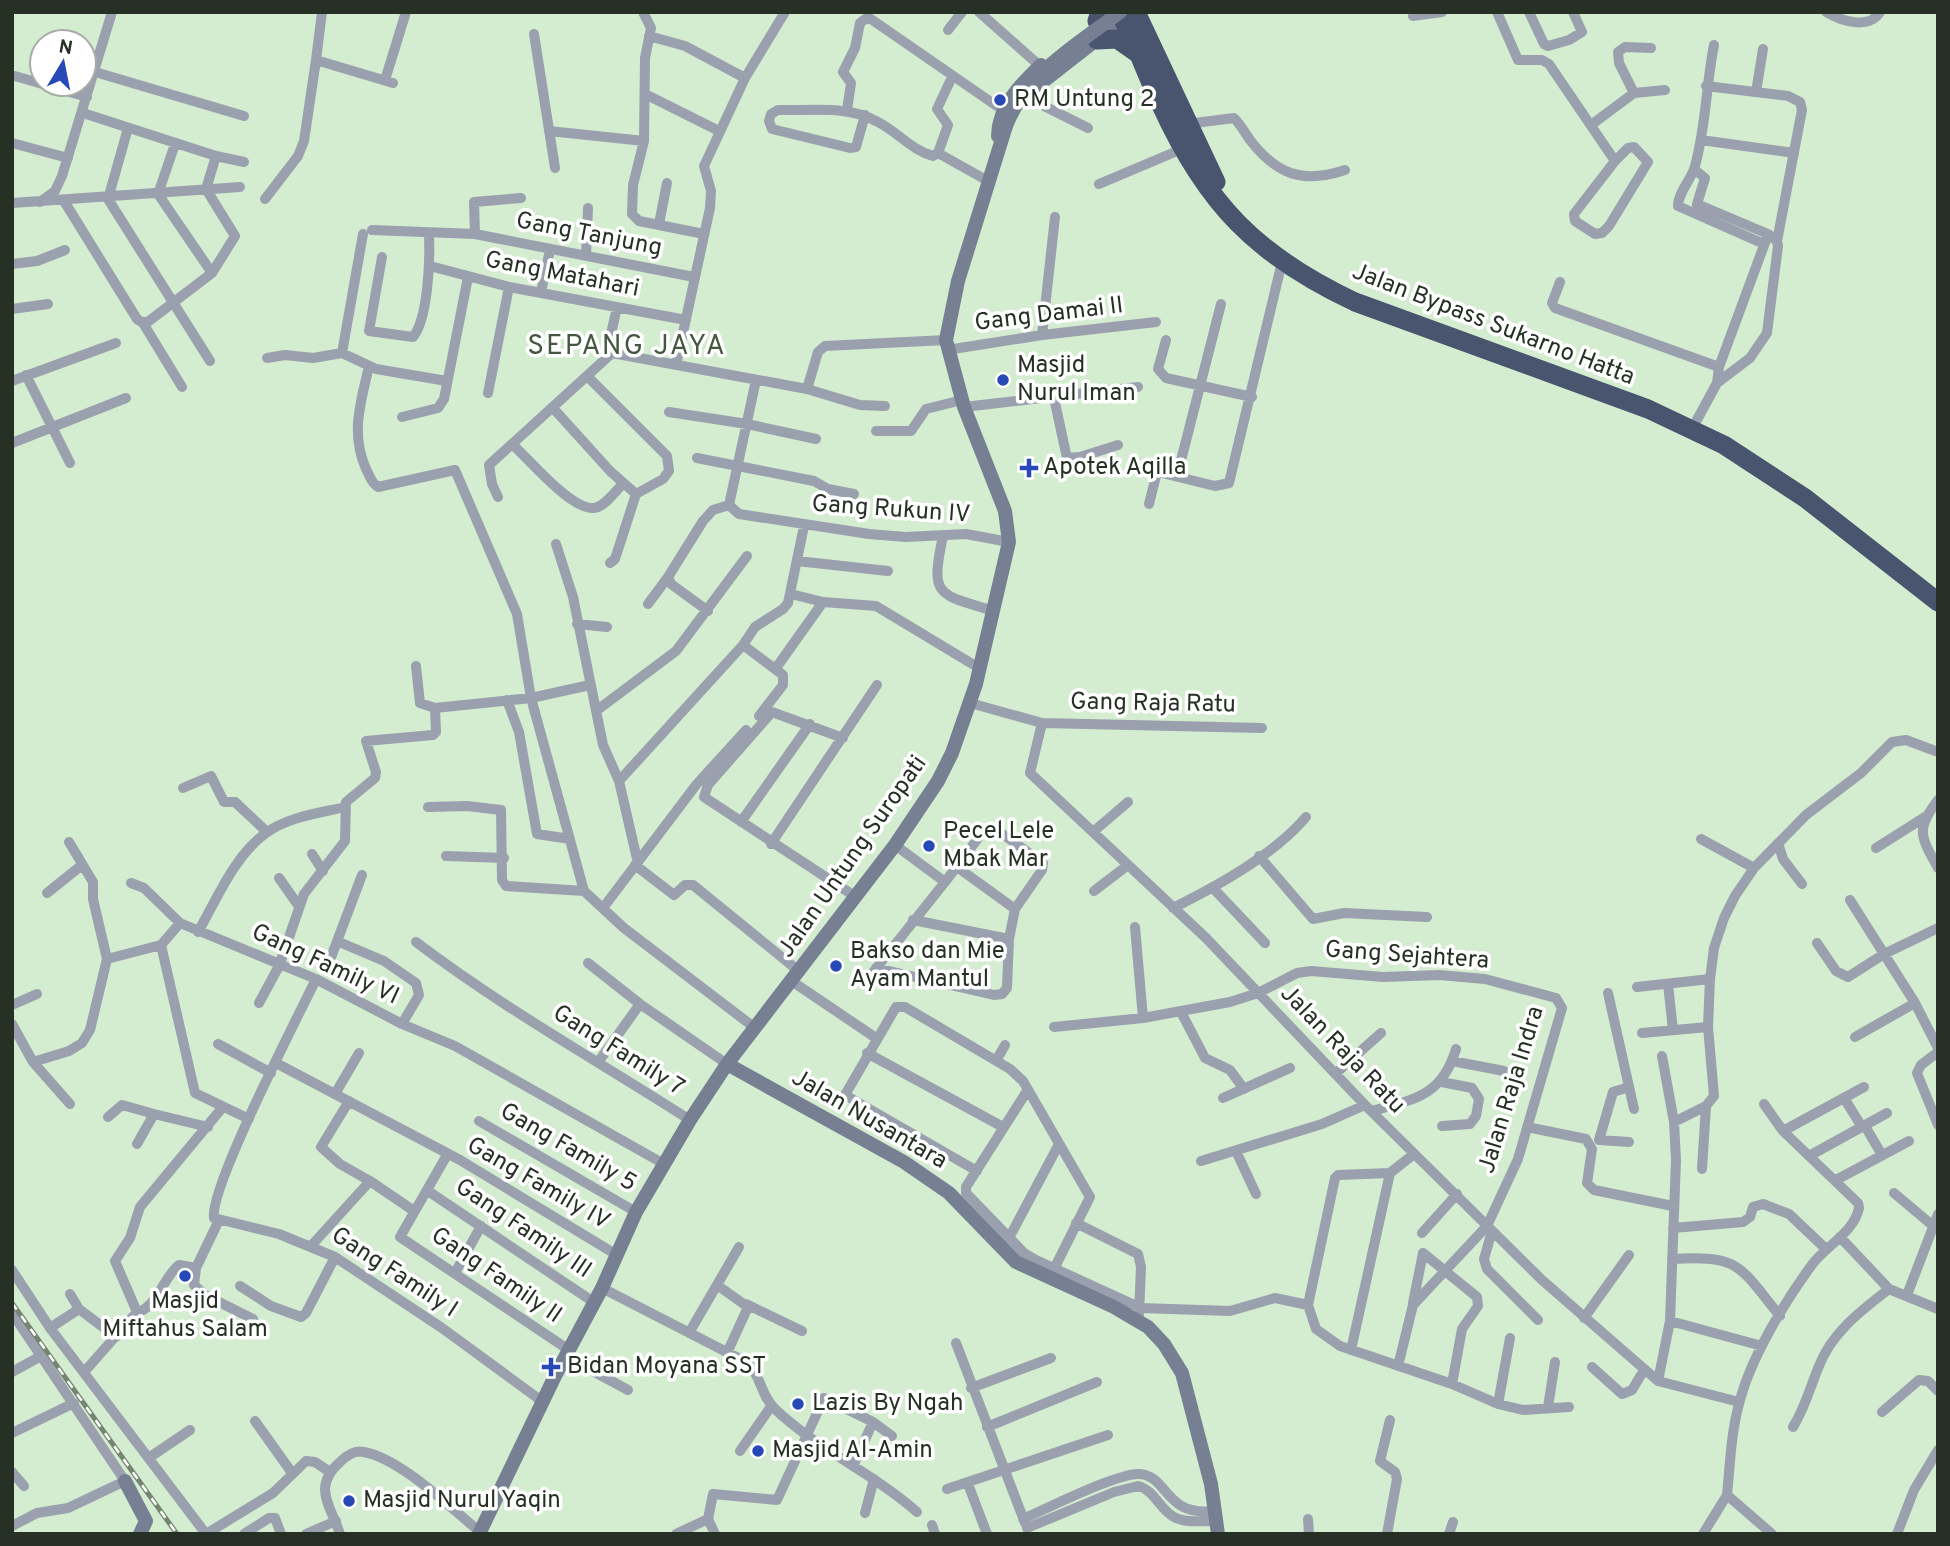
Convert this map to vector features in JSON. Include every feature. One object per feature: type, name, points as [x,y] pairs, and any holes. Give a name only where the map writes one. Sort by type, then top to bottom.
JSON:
[{"type":"highway","points":[[1111,19],[1117,39],[1145,49],[1149,12]]},
{"type":"highway","name":"Jalan Bypass Sukarno Hatta","points":[[1111,19],[1145,49],[1187,124],[1211,175],[1224,194],[1279,246],[1350,286],[1430,324]]},
{"type":"highway","name":"Jalan Bypass Sukarno Hatta","points":[[1145,49],[1182,149],[1214,198],[1256,242],[1282,262],[1318,284],[1644,395],[1753,461],[1938,602]]},
{"type":"highway","name":"Jalan Bypass Sukarno Hatta","points":[[1695,424],[1755,450],[1827,500],[1938,587]]},
{"type":"main road","name":"Jalan Untung Suropati","points":[[479,1533],[567,1353],[602,1289],[636,1212],[663,1164],[727,1064],[895,845],[942,772],[970,703],[1009,542],[1005,511],[963,404],[947,345],[952,304],[1002,131],[1016,92],[1040,66],[1111,19]]},
{"type":"main road","name":"Jalan Untung Suropati","points":[[1002,131],[1037,86],[1111,19]]},
{"type":"main road","points":[[1002,131],[1018,100],[1037,76],[1111,19]]},
{"type":"main road","name":"Jalan Nusantara","points":[[727,1064],[904,1162],[949,1193],[1016,1262],[1139,1314],[1164,1344],[1182,1373],[1211,1484],[1216,1522]]},
{"type":"main road","points":[[125,1480],[146,1521],[140,1534]]},
{"type":"street","points":[[98,61],[112,12]]},
{"type":"street","points":[[265,199],[298,156],[304,141],[322,12]]},
{"type":"street","points":[[316,60],[389,81],[406,12]]},
{"type":"street","points":[[643,12],[651,28],[645,58],[644,141],[634,186],[632,214],[639,221],[704,234]]},
{"type":"street","points":[[676,365],[711,191],[704,175],[704,166],[745,78],[785,12]]},
{"type":"street","points":[[948,30],[962,12]]},
{"type":"street","points":[[979,12],[1040,66]]},
{"type":"street","points":[[1413,16],[1442,12]]},
{"type":"street","points":[[1497,12],[1518,60],[1542,60],[1549,64],[1615,161]]},
{"type":"street","points":[[1529,12],[1548,47],[1582,32],[1573,12]]},
{"type":"street","points":[[1826,12],[1865,23],[1876,18],[1880,12]]},
{"type":"street","points":[[847,110],[851,83],[843,72],[855,48],[859,23],[868,16],[952,77],[1002,131]]},
{"type":"street","points":[[534,34],[555,168]]},
{"type":"street","points":[[649,36],[685,46],[745,78]]},
{"type":"street","points":[[1714,45],[1706,86],[1701,140],[1694,169],[1678,205],[1770,240]]},
{"type":"street","points":[[1634,93],[1619,63],[1618,52],[1625,47],[1651,48]]},
{"type":"street","points":[[1756,92],[1763,49]]},
{"type":"street","points":[[98,73],[244,116]]},
{"type":"street","points":[[865,115],[859,142],[856,147],[849,148],[772,129],[769,121],[774,111],[847,110],[865,115],[917,150],[933,156],[938,153],[948,125],[937,109],[952,77]]},
{"type":"street","points":[[1695,424],[1717,383],[1719,367],[1770,240],[1794,153],[1800,102],[1788,96],[1706,86]]},
{"type":"street","points":[[1591,125],[1634,93],[1665,90]]},
{"type":"street","points":[[645,94],[719,131]]},
{"type":"street","points":[[38,203],[54,191],[68,158],[87,98]]},
{"type":"street","points":[[1028,98],[1088,128]]},
{"type":"street","points":[[82,113],[175,144],[244,162]]},
{"type":"street","points":[[1187,124],[1234,118],[1263,156],[1281,170],[1302,177],[1345,170]]},
{"type":"street","points":[[128,128],[107,199],[210,361]]},
{"type":"street","points":[[549,131],[644,141]]},
{"type":"street","points":[[1701,140],[1794,153]]},
{"type":"street","points":[[12,143],[68,158]]},
{"type":"street","points":[[158,194],[175,144]]},
{"type":"street","points":[[1628,148],[1634,148],[1648,162],[1609,226],[1602,233],[1594,234],[1575,221],[1574,214],[1615,161],[1628,148]]},
{"type":"street","points":[[1099,184],[1182,149]]},
{"type":"street","points":[[938,153],[988,181]]},
{"type":"street","points":[[143,323],[174,304],[212,273],[235,236],[206,189],[216,156]]},
{"type":"street","points":[[1694,169],[1705,178],[1696,201],[1700,207],[1770,240]]},
{"type":"street","points":[[659,225],[667,183]]},
{"type":"street","points":[[12,203],[107,199],[240,187]]},
{"type":"street","points":[[158,194],[212,273]]},
{"type":"street","points":[[475,234],[474,202],[521,198]]},
{"type":"street","points":[[64,201],[182,387]]},
{"type":"street","points":[[586,255],[588,208]]},
{"type":"street","points":[[1042,335],[1055,217]]},
{"type":"street","name":"Gang Tanjung","points":[[342,353],[367,232],[475,234],[694,277]]},
{"type":"street","points":[[382,257],[369,331],[402,338],[412,337],[416,333],[430,266],[429,237]]},
{"type":"street","points":[[1717,383],[1750,358],[1767,334],[1770,240]]},
{"type":"street","points":[[12,264],[37,261],[65,250]]},
{"type":"street","points":[[541,292],[550,250]]},
{"type":"street","points":[[1149,504],[1152,470],[1215,486],[1229,483],[1252,397],[1282,262]]},
{"type":"street","name":"Gang Matahari","points":[[430,266],[509,287],[686,320]]},
{"type":"street","points":[[402,417],[438,408],[444,399],[468,277]]},
{"type":"street","points":[[1560,282],[1552,303],[1555,308],[1719,367]]},
{"type":"street","points":[[488,393],[509,287]]},
{"type":"street","points":[[12,309],[48,304]]},
{"type":"street","points":[[1177,476],[1221,304]]},
{"type":"street","points":[[612,353],[609,343],[617,307]]},
{"type":"street","name":"Gang Damai II","points":[[807,389],[818,352],[825,346],[947,345],[1156,322]]},
{"type":"street","points":[[1166,340],[1158,369],[1172,380],[1252,397]]},
{"type":"street","points":[[12,381],[116,343]]},
{"type":"street","points":[[267,358],[285,355],[313,358],[342,353],[369,366],[447,381]]},
{"type":"street","points":[[612,353],[807,389],[860,405],[886,406]]},
{"type":"street","points":[[498,497],[488,467],[612,353]]},
{"type":"street","points":[[369,366],[356,433],[371,478],[378,487],[455,470],[517,614],[531,698],[584,891],[624,928],[755,1028]]},
{"type":"street","points":[[26,375],[70,463]]},
{"type":"street","points":[[587,376],[667,456],[670,463],[663,479],[647,491],[636,494]]},
{"type":"street","points":[[648,604],[668,578],[703,521],[713,510],[729,505],[756,380]]},
{"type":"street","points":[[876,430],[911,431],[926,409],[1054,398],[1138,387]]},
{"type":"street","points":[[12,443],[126,398]]},
{"type":"street","points":[[1054,398],[1067,458],[1080,457],[1118,445]]},
{"type":"street","points":[[552,408],[623,484],[636,494]]},
{"type":"street","points":[[669,412],[747,424],[816,439]]},
{"type":"street","points":[[512,444],[567,498],[586,506],[595,508],[603,504],[623,484]]},
{"type":"street","points":[[697,458],[814,481],[828,489],[855,494]]},
{"type":"street","points":[[610,563],[617,554],[636,494]]},
{"type":"street","name":"Gang Rukun IV","points":[[729,505],[739,514],[804,526],[894,536],[966,534],[1009,542]]},
{"type":"street","points":[[619,781],[743,645],[755,627],[786,607],[804,526]]},
{"type":"street","points":[[943,536],[936,571],[942,591],[950,598],[994,611]]},
{"type":"street","points":[[556,544],[573,597],[603,745],[619,781],[636,862],[674,895],[685,885],[693,885],[796,977],[876,1038]]},
{"type":"street","points":[[596,711],[676,651],[747,556]]},
{"type":"street","points":[[797,561],[888,571]]},
{"type":"street","points":[[668,578],[671,584],[708,611]]},
{"type":"street","points":[[791,594],[823,602],[876,606],[979,667]]},
{"type":"street","points":[[776,668],[823,602]]},
{"type":"street","points":[[577,624],[607,627]]},
{"type":"street","points":[[603,908],[696,785],[780,690],[783,675],[743,645]]},
{"type":"street","points":[[416,666],[419,703],[435,708],[531,698],[590,685]]},
{"type":"street","points":[[771,844],[877,685]]},
{"type":"street","points":[[508,700],[519,732],[537,834],[570,839]]},
{"type":"street","points":[[970,703],[1042,723]]},
{"type":"street","points":[[260,1003],[279,966],[298,905],[347,835],[345,807],[348,799],[375,778],[376,772],[366,741],[433,735],[436,732],[435,708]]},
{"type":"street","points":[[843,738],[810,724],[775,713],[769,714],[705,789],[704,797],[771,844],[856,897]]},
{"type":"street","name":"Gang Raja Ratu","points":[[1042,723],[1262,728]]},
{"type":"street","name":"Jalan Raja Ratu","points":[[1042,723],[1030,772],[1173,908],[1414,1154],[1457,1194],[1487,1229],[1658,1381],[1739,1402]]},
{"type":"street","points":[[741,822],[810,724]]},
{"type":"street","points":[[1674,1122],[1706,1106],[1712,1100],[1714,1088],[1708,1027],[1714,948],[1724,918],[1754,868],[1806,815],[1861,773],[1892,742],[1906,740],[1938,752]]},
{"type":"street","points":[[183,788],[211,776],[224,802],[235,802],[267,832]]},
{"type":"street","points":[[1876,848],[1925,817],[1938,800]]},
{"type":"street","points":[[1093,832],[1128,802]]},
{"type":"street","points":[[428,807],[467,806],[501,810],[504,858],[502,880],[510,889],[584,891]]},
{"type":"street","points":[[198,932],[228,879],[250,848],[267,832],[284,823],[345,807]]},
{"type":"street","points":[[1173,908],[1213,888],[1296,828],[1306,817]]},
{"type":"street","points":[[1925,817],[1922,839],[1938,868]]},
{"type":"street","points":[[866,981],[876,968],[914,920],[957,867],[985,829],[990,827],[1040,859],[1042,870],[1015,909],[1009,939],[1009,979],[1002,994],[876,968]]},
{"type":"street","points":[[1701,839],[1754,868]]},
{"type":"street","points":[[33,1062],[69,1051],[82,1043],[90,1030],[107,959],[93,899],[93,882],[69,842]]},
{"type":"street","points":[[1778,843],[1783,859],[1802,884]]},
{"type":"street","points":[[895,845],[945,882]]},
{"type":"street","points":[[312,853],[323,871]]},
{"type":"street","points":[[446,856],[504,858]]},
{"type":"street","points":[[1259,856],[1312,919],[1344,913],[1427,917]]},
{"type":"street","points":[[47,893],[82,865]]},
{"type":"street","points":[[1094,891],[1128,865]]},
{"type":"street","points":[[957,867],[1015,909]]},
{"type":"street","points":[[330,960],[340,942],[362,875]]},
{"type":"street","points":[[279,878],[298,905]]},
{"type":"street","name":"Gang Family VI","points":[[131,883],[141,886],[180,923],[316,979],[402,1024],[455,1045],[663,1164]]},
{"type":"street","points":[[1213,888],[1265,943]]},
{"type":"street","points":[[1850,900],[1915,1003],[1938,1050],[1921,1065],[1917,1073],[1917,1081],[1938,1125]]},
{"type":"street","points":[[914,920],[1009,939]]},
{"type":"street","points":[[107,959],[161,945],[180,923]]},
{"type":"street","points":[[1135,927],[1143,1018]]},
{"type":"street","points":[[1816,943],[1836,971],[1849,977],[1884,954],[1938,928]]},
{"type":"street","points":[[340,942],[384,961],[416,982],[419,995],[402,1024]]},
{"type":"street","name":"Gang Family 7","points":[[416,942],[525,1019],[599,1061],[690,1120]]},
{"type":"street","points":[[161,945],[186,1044],[191,1087],[195,1093],[222,1108],[249,1119]]},
{"type":"street","points":[[588,963],[640,1004],[727,1064]]},
{"type":"street","name":"Gang Sejahtera","points":[[1054,1027],[1181,1012],[1258,993],[1297,973],[1311,971],[1485,979],[1556,998]]},
{"type":"street","points":[[253,1319],[198,1290],[194,1278],[196,1268],[219,1220],[212,1214],[249,1119],[316,979]]},
{"type":"street","points":[[1637,987],[1710,979]]},
{"type":"street","points":[[1668,984],[1673,1030]]},
{"type":"street","points":[[1608,993],[1634,1109]]},
{"type":"street","points":[[12,1005],[37,994]]},
{"type":"street","name":"Jalan Raja Indra","points":[[1487,1229],[1518,1159],[1562,1008],[1556,998]]},
{"type":"street","points":[[1855,1037],[1915,1003]]},
{"type":"street","points":[[599,1061],[640,1004]]},
{"type":"street","points":[[977,1171],[845,1095],[893,1009],[900,1006],[1018,1074],[1088,1191],[1088,1202],[1054,1269]]},
{"type":"street","points":[[1181,1012],[1205,1058],[1230,1070],[1244,1089]]},
{"type":"street","points":[[12,1024],[33,1062],[70,1104]]},
{"type":"street","points":[[1642,1032],[1708,1027]]},
{"type":"street","points":[[1335,1074],[1381,1033]]},
{"type":"street","name":"Gang Family IV","points":[[218,1044],[349,1101],[617,1255]]},
{"type":"street","points":[[996,1061],[1005,1045]]},
{"type":"street","points":[[1200,1161],[1369,1108],[1421,1096],[1442,1082],[1456,1049]]},
{"type":"street","points":[[335,1094],[359,1053]]},
{"type":"street","points":[[867,1053],[1003,1127]]},
{"type":"street","points":[[1658,1381],[1670,1321],[1676,1160],[1674,1122],[1662,1056]]},
{"type":"street","points":[[1452,1061],[1504,1071]]},
{"type":"street","points":[[1223,1098],[1290,1068]]},
{"type":"street","points":[[1442,1082],[1472,1088],[1479,1100],[1476,1116],[1470,1124],[1463,1127],[1442,1126]]},
{"type":"street","points":[[1629,1087],[1613,1092],[1587,1175],[1591,1188],[1673,1206]]},
{"type":"street","points":[[1783,1131],[1864,1087]]},
{"type":"street","points":[[1027,1091],[966,1187],[966,1193],[1024,1253],[1139,1314],[1230,1311],[1275,1298],[1308,1305]]},
{"type":"street","points":[[1844,1098],[1882,1156]]},
{"type":"street","points":[[349,1101],[321,1147],[340,1164],[414,1211],[428,1191],[442,1153]]},
{"type":"street","points":[[1703,1534],[1727,1495],[1739,1402],[1762,1346],[1813,1262],[1840,1237],[1859,1208],[1858,1203],[1836,1180],[1783,1131],[1764,1104]]},
{"type":"street","points":[[108,1117],[122,1105],[208,1128]]},
{"type":"street","points":[[1702,1169],[1706,1106]]},
{"type":"street","points":[[137,1312],[115,1261],[130,1238],[140,1207],[222,1108]]},
{"type":"street","points":[[1810,1156],[1887,1113]]},
{"type":"street","points":[[137,1144],[154,1114]]},
{"type":"street","name":"Gang Family 5","points":[[480,1121],[636,1212]]},
{"type":"street","points":[[1527,1127],[1579,1137],[1595,1143],[1629,1142]]},
{"type":"street","points":[[1836,1180],[1909,1141]]},
{"type":"street","points":[[1009,1238],[1059,1144]]},
{"type":"street","points":[[1236,1151],[1256,1194]]},
{"type":"street","points":[[1414,1154],[1390,1173],[1338,1175],[1335,1178],[1308,1305],[1316,1329],[1327,1339],[1351,1350],[1452,1384],[1498,1404],[1523,1410],[1569,1407]]},
{"type":"street","points":[[1351,1350],[1390,1173]]},
{"type":"street","points":[[311,1246],[370,1181]]},
{"type":"street","name":"Gang Family III","points":[[428,1191],[595,1303]]},
{"type":"street","points":[[1894,1192],[1906,1199],[1932,1224]]},
{"type":"street","points":[[1422,1233],[1457,1194]]},
{"type":"street","points":[[1672,1228],[1743,1222],[1749,1217],[1753,1207],[1763,1204],[1789,1214],[1826,1249]]},
{"type":"street","name":"Gang Family II","points":[[414,1211],[400,1237],[567,1353],[628,1390]]},
{"type":"street","points":[[1907,1294],[1938,1214]]},
{"type":"street","name":"Gang Family I","points":[[219,1220],[279,1234],[335,1257],[442,1328],[543,1402]]},
{"type":"street","points":[[1076,1223],[1138,1254],[1139,1314]]},
{"type":"street","points":[[455,1273],[481,1226]]},
{"type":"street","points":[[1413,1305],[1487,1229]]},
{"type":"street","points":[[1487,1229],[1484,1259],[1487,1269],[1538,1320]]},
{"type":"street","points":[[1840,1237],[1889,1289],[1907,1294],[1938,1309]]},
{"type":"street","points":[[1925,1246],[1938,1251]]},
{"type":"street","points":[[689,1333],[739,1247]]},
{"type":"street","points":[[1398,1366],[1423,1253],[1447,1270],[1479,1301],[1462,1329],[1452,1384]]},
{"type":"street","points":[[1584,1318],[1629,1255]]},
{"type":"street","points":[[240,1286],[271,1306],[300,1317],[306,1313],[335,1257]]},
{"type":"street","points":[[1672,1259],[1705,1257],[1730,1261],[1780,1316]]},
{"type":"street","points":[[85,1371],[137,1312],[151,1304],[169,1272],[179,1265],[196,1268]]},
{"type":"street","points":[[12,1270],[50,1328],[206,1534],[273,1493],[292,1473],[309,1461],[330,1472]]},
{"type":"street","points":[[717,1285],[746,1304],[802,1331]]},
{"type":"street","points":[[602,1289],[753,1369],[764,1396],[807,1436],[854,1464],[917,1512]]},
{"type":"street","points":[[1793,1427],[1808,1402],[1819,1364],[1841,1331],[1889,1289]]},
{"type":"street","points":[[70,1294],[79,1309],[116,1337]]},
{"type":"street","points":[[727,1353],[748,1311],[746,1304]]},
{"type":"street","points":[[50,1328],[79,1309]]},
{"type":"street","points":[[12,1313],[125,1480],[68,1508],[37,1513],[12,1525]]},
{"type":"street","points":[[1670,1321],[1762,1346]]},
{"type":"street","points":[[1498,1404],[1510,1338]]},
{"type":"street","points":[[956,1343],[1026,1527],[1110,1482],[1139,1474],[1148,1477],[1180,1507],[1216,1522]]},
{"type":"street","points":[[12,1372],[41,1356]]},
{"type":"street","points":[[971,1388],[1051,1358]]},
{"type":"street","points":[[1548,1407],[1555,1363]]},
{"type":"street","points":[[1592,1367],[1622,1394],[1632,1390],[1644,1370]]},
{"type":"street","points":[[1882,1412],[1919,1380],[1928,1381],[1938,1391]]},
{"type":"street","points":[[987,1427],[1097,1382]]},
{"type":"street","points":[[715,1534],[708,1519],[713,1494],[777,1500],[824,1398],[873,1422],[892,1436]]},
{"type":"street","points":[[12,1433],[74,1403]]},
{"type":"street","points":[[740,1451],[772,1405]]},
{"type":"street","points":[[1387,1534],[1397,1479],[1395,1472],[1380,1461],[1390,1420]]},
{"type":"street","points":[[255,1421],[292,1473]]},
{"type":"street","points":[[854,1464],[873,1422]]},
{"type":"street","points":[[150,1457],[190,1430]]},
{"type":"street","points":[[947,1489],[1108,1435]]},
{"type":"street","points":[[1897,1534],[1914,1490],[1938,1450]]},
{"type":"street","points":[[340,1534],[323,1490],[324,1479],[354,1452],[364,1452],[392,1464],[479,1533]]},
{"type":"street","points":[[12,1472],[24,1486]]},
{"type":"street","points":[[865,1513],[874,1479]]},
{"type":"street","points":[[968,1484],[987,1534]]},
{"type":"street","points":[[1727,1495],[1772,1534]]},
{"type":"street","points":[[244,1534],[269,1518],[275,1518],[281,1534]]},
{"type":"street","points":[[676,1534],[708,1519]]},
{"type":"street","points":[[1308,1519],[1309,1534]]},
{"type":"street","points":[[306,1534],[336,1521]]},
{"type":"street","points":[[1449,1534],[1453,1522]]},
{"type":"railway","points":[[12,1303],[177,1534]]},
{"type":"place","name":"RM Untung 2","points":[[1000,100]]},
{"type":"place","name":"Masjid Nurul Iman","points":[[1003,380]]},
{"type":"place","name":"Apotek Aqilla","points":[[1029,468]]},
{"type":"place","name":"Pecel Lele Mbak Mar","points":[[929,846]]},
{"type":"place","name":"Bakso dan Mie Ayam Mantul","points":[[836,966]]},
{"type":"place","name":"Masjid Miftahus Salam","points":[[185,1276]]},
{"type":"place","name":"Bidan Moyana SST","points":[[551,1367]]},
{"type":"place","name":"Lazis By Ngah","points":[[798,1404]]},
{"type":"place","name":"Masjid Al-Amin","points":[[758,1451]]},
{"type":"place","name":"Masjid Nurul Yaqin","points":[[349,1501]]},
{"type":"district","name":"SEPANG JAYA","points":[[627,347]]}]
